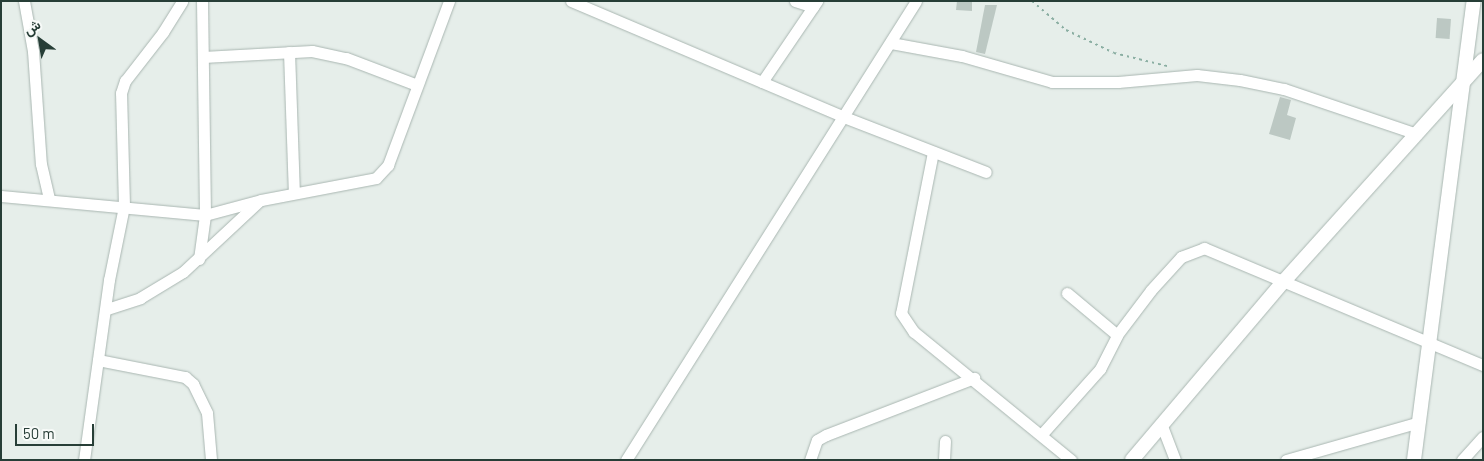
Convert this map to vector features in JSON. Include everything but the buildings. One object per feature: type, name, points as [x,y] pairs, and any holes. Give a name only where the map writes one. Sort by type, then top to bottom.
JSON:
[{"type":"street","points":[[24,1],[33,51],[42,164],[49,198]]},
{"type":"street","points":[[84,460],[107,309],[108,280],[124,206],[121,93],[125,81],[164,32],[182,1]]},
{"type":"street","points":[[199,259],[205,215],[202,1]]},
{"type":"street","points":[[1,196],[49,198],[205,215],[261,200],[366,180],[383,173],[449,1]]},
{"type":"street","points":[[571,1],[585,4],[844,117],[986,172]]},
{"type":"street","points":[[762,82],[815,4],[795,1]]},
{"type":"street","points":[[626,460],[916,1]]},
{"type":"street","points":[[1414,460],[1474,1]]},
{"type":"street","points":[[891,43],[962,56],[1052,82],[1118,82],[1197,75],[1233,79],[1284,89],[1417,134]]},
{"type":"street","points":[[203,57],[289,52],[330,53],[418,85]]},
{"type":"street","points":[[289,52],[294,194]]},
{"type":"street","points":[[1132,460],[1284,281],[1483,60]]},
{"type":"street","points":[[933,152],[901,314],[914,332],[974,378],[1071,460]]},
{"type":"street","points":[[107,309],[159,288],[199,259],[261,200]]},
{"type":"street","points":[[1041,435],[1100,370],[1117,335],[1151,290],[1180,257],[1204,248],[1483,365]]},
{"type":"street","points":[[1067,293],[1117,335]]},
{"type":"street","points":[[98,360],[185,377],[193,384],[206,413],[211,460]]},
{"type":"street","points":[[810,460],[817,440],[826,435],[974,378]]},
{"type":"street","points":[[1286,460],[1419,422]]},
{"type":"street","points":[[1162,426],[1175,460]]},
{"type":"street","points":[[1462,460],[1483,437]]},
{"type":"street","points":[[944,460],[945,441]]},
{"type":"path","points":[[1032,1],[1066,30],[1114,53],[1171,67]]}]
